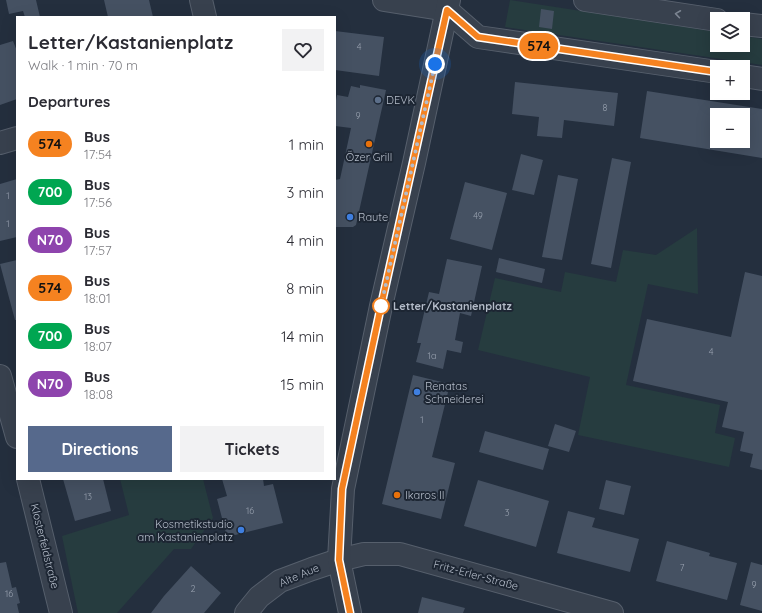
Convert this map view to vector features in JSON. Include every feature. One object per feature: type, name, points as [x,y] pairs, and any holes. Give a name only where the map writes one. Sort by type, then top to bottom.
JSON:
[{"type":"street","points":[[201,0],[205,16]]},
{"type":"street","points":[[384,0],[453,3]]},
{"type":"street","points":[[584,0],[710,19]]},
{"type":"street","points":[[453,3],[478,37],[710,71]]},
{"type":"street","points":[[350,613],[339,560],[342,489],[381,306],[453,3]]},
{"type":"street","points":[[750,25],[762,26]]},
{"type":"street","points":[[750,77],[762,79]]},
{"type":"street","points":[[0,143],[16,138]]},
{"type":"street","points":[[0,376],[16,433]]},
{"type":"street","name":"Klosterfeldstraße","points":[[28,480],[61,613]]},
{"type":"street","name":"Fritz-Erler-Straße","points":[[339,560],[364,554],[400,554],[612,613]]},
{"type":"street","name":"Alte Aue","points":[[246,613],[259,597],[280,581],[339,560]]},
{"type":"green space","points":[[510,0],[710,31],[710,52],[750,52],[750,37],[762,39],[762,65],[750,63],[750,60],[728,60],[505,27]]},
{"type":"green space","points":[[697,228],[698,294],[648,284],[626,385],[720,405],[715,433],[735,438],[729,467],[578,435],[590,377],[478,350],[495,278],[561,292],[565,272],[616,282],[623,250],[656,255]]},
{"type":"green space","points":[[120,480],[203,480],[213,518],[191,549],[174,549],[117,613],[78,613],[62,536],[129,515]]},
{"type":"building","points":[[6,0],[36,0],[40,16],[25,16],[23,11],[9,14]]},
{"type":"building","points":[[104,0],[149,0],[153,16],[108,16]]},
{"type":"building","points":[[541,9],[554,11],[552,29],[539,27]]},
{"type":"building","points":[[336,31],[384,37],[379,76],[336,70]]},
{"type":"building","points":[[13,41],[16,48],[16,99],[0,105],[0,45]]},
{"type":"building","points":[[515,82],[618,93],[614,126],[564,120],[562,138],[537,136],[539,117],[512,114]]},
{"type":"building","points":[[360,85],[386,90],[356,225],[353,227],[336,227],[336,180],[340,179],[351,128],[336,126],[336,100],[337,95],[348,97],[351,86],[360,88]]},
{"type":"building","points":[[647,91],[762,109],[762,158],[640,138]]},
{"type":"building","points":[[521,154],[543,160],[534,195],[512,190]]},
{"type":"building","points":[[612,158],[631,162],[611,268],[591,264]]},
{"type":"building","points":[[558,175],[578,179],[562,260],[542,257]]},
{"type":"building","points":[[16,179],[16,237],[0,241],[0,184]]},
{"type":"building","points":[[465,182],[507,193],[492,250],[450,239]]},
{"type":"building","points":[[499,258],[545,269],[542,283],[496,272]]},
{"type":"building","points":[[447,259],[482,266],[471,316],[460,313],[455,340],[463,342],[461,353],[447,350],[443,369],[416,362],[421,343],[417,343],[429,292],[439,294]]},
{"type":"building","points":[[16,260],[16,320],[15,320],[0,264]]},
{"type":"building","points":[[745,272],[762,276],[762,470],[750,467],[753,454],[740,451],[744,432],[722,427],[728,402],[633,381],[647,319],[731,337]]},
{"type":"building","points":[[413,375],[450,384],[432,457],[455,463],[441,519],[382,504]]},
{"type":"building","points":[[555,424],[576,431],[569,452],[548,446]]},
{"type":"building","points":[[485,431],[549,449],[543,470],[479,452]]},
{"type":"building","points":[[63,480],[103,480],[111,511],[75,521]]},
{"type":"building","points":[[222,480],[263,480],[264,486],[273,484],[283,523],[227,537],[217,499],[227,496]]},
{"type":"building","points":[[478,480],[549,501],[536,547],[464,526]]},
{"type":"building","points":[[606,480],[631,486],[624,515],[599,509]]},
{"type":"building","points":[[568,511],[595,518],[592,527],[639,539],[630,572],[557,553]]},
{"type":"building","points":[[667,541],[710,553],[709,556],[737,563],[727,600],[656,581]]},
{"type":"building","points":[[6,562],[12,588],[16,587],[20,603],[17,604],[19,613],[0,613],[0,563]]},
{"type":"building","points":[[751,562],[762,565],[762,611],[740,605]]},
{"type":"building","points":[[191,566],[221,593],[204,613],[151,613],[164,596]]},
{"type":"building","points":[[422,597],[465,608],[463,613],[418,613]]},
{"type":"bus line","name":"574","points":[[350,613],[339,560],[342,489],[447,10],[478,37],[710,71]]},
{"type":"place","name":"DEVK","points":[[378,100]]},
{"type":"place","name":"Özer Grill","points":[[369,144]]},
{"type":"place","name":"Raute","points":[[350,217]]},
{"type":"place","name":"Letter/Kastanienplatz","points":[[381,306]]},
{"type":"place","name":"Renatas Schneiderei","points":[[417,392]]},
{"type":"place","name":"Ikaros II","points":[[397,495]]},
{"type":"place","name":"Kosmetikstudio am Kastanienplatz","points":[[241,530]]},
{"type":"route","points":[[381,306],[435,64]]}]
